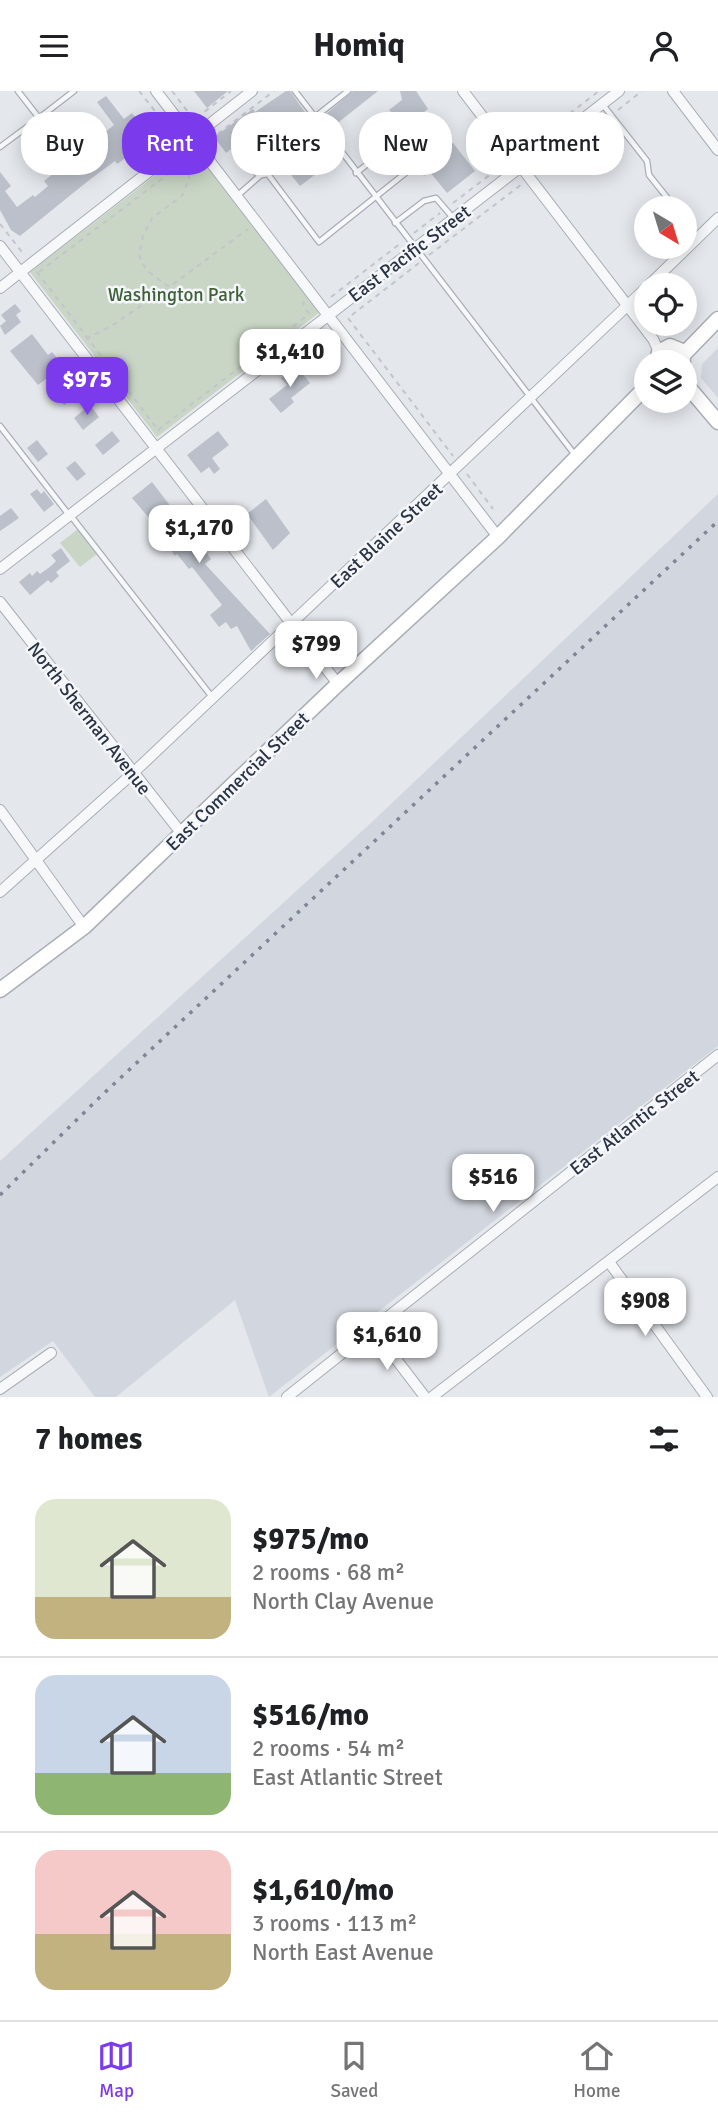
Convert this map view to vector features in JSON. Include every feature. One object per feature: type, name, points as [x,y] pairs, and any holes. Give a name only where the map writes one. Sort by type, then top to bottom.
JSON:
[{"type":"street","points":[[156,91],[170,112]]},
{"type":"street","points":[[217,120],[252,91]]},
{"type":"street","points":[[463,91],[479,112]]},
{"type":"street","name":"East Pacific Street","points":[[593,112],[619,91]]},
{"type":"street","points":[[673,91],[718,150]]},
{"type":"street","points":[[217,173],[498,537]]},
{"type":"street","points":[[0,288],[148,175]]},
{"type":"street","name":"East Pacific Street","points":[[0,569],[327,315],[514,175]]},
{"type":"street","points":[[527,175],[627,306],[666,350]]},
{"type":"street","name":"East Blaine Street","points":[[661,273],[718,218]]},
{"type":"street","points":[[0,246],[338,684]]},
{"type":"street","name":"East Blaine Street","points":[[0,892],[37,862],[132,774],[634,299]]},
{"type":"street","points":[[672,350],[703,332],[718,319]]},
{"type":"street","points":[[697,397],[718,422]]},
{"type":"street","name":"East Commercial Street","points":[[0,990],[84,927],[338,684],[498,537],[634,400]]},
{"type":"street","name":"North Sherman Avenue","points":[[0,602],[132,774],[182,834]]},
{"type":"street","points":[[0,810],[84,927]]},
{"type":"street","name":"East Atlantic Street","points":[[286,1397],[718,1055]]},
{"type":"street","points":[[432,1397],[718,1177]]},
{"type":"street","points":[[609,1262],[707,1397]]},
{"type":"street","points":[[373,1329],[425,1397]]},
{"type":"street","points":[[0,1389],[51,1353]]},
{"type":"lane","points":[[18,91],[34,112]]},
{"type":"lane","points":[[47,112],[74,91]]},
{"type":"lane","points":[[295,91],[311,112]]},
{"type":"lane","points":[[321,112],[348,91]]},
{"type":"lane","points":[[603,104],[609,112]]},
{"type":"lane","points":[[0,147],[21,131]]},
{"type":"lane","points":[[624,132],[647,161],[649,175],[666,196]]},
{"type":"lane","points":[[236,196],[264,174],[320,242],[408,171],[395,153],[383,152],[356,173]]},
{"type":"lane","points":[[345,158],[529,399],[578,458]]},
{"type":"lane","points":[[395,223],[424,201],[436,198],[454,220]]},
{"type":"lane","points":[[0,426],[213,698]]},
{"type":"path","points":[[139,91],[156,112]]},
{"type":"path","points":[[172,91],[194,120],[231,91]]},
{"type":"path","points":[[217,135],[274,91]]},
{"type":"path","points":[[571,112],[599,91]]},
{"type":"path","points":[[615,112],[642,91]]},
{"type":"path","points":[[33,277],[167,175]]},
{"type":"path","points":[[169,287],[146,270],[139,255],[143,236],[152,218],[181,196],[189,175]]},
{"type":"path","points":[[331,297],[490,175]]},
{"type":"path","points":[[493,509],[348,318],[515,189]]},
{"type":"path","points":[[0,224],[22,252]]},
{"type":"path","points":[[87,338],[131,314],[252,226]]},
{"type":"path","points":[[34,268],[161,434]]},
{"type":"path","points":[[154,433],[315,309]]},
{"type":"shaded area","points":[[718,348],[718,398],[701,378],[702,364]]},
{"type":"shaded area","points":[[718,494],[718,1046],[269,1397],[235,1300],[116,1397],[95,1397],[53,1341],[0,1377],[0,1161],[373,821]]},
{"type":"green space","name":"Washington Park","points":[[156,175],[214,175],[320,312],[157,437],[30,272]]},
{"type":"green space","points":[[78,529],[97,554],[80,567],[60,543]]},
{"type":"building","points":[[194,91],[228,91],[207,108]]},
{"type":"building","points":[[290,91],[305,112],[255,112]]},
{"type":"building","points":[[353,91],[378,91],[345,117],[345,112],[328,112]]},
{"type":"building","points":[[400,91],[416,91],[428,109],[424,112],[389,110],[402,100]]},
{"type":"building","points":[[106,96],[122,116],[122,160],[117,164],[115,161],[108,166],[108,130],[114,125],[108,112],[104,112],[97,102]]},
{"type":"building","points":[[231,125],[231,149],[226,153],[217,141],[217,135]]},
{"type":"building","points":[[453,143],[466,160],[466,175],[470,175],[447,193],[432,175],[452,175]]},
{"type":"building","points":[[0,172],[11,186],[5,191],[17,207],[48,186],[44,181],[52,175],[96,175],[20,236],[11,230],[0,210]]},
{"type":"building","points":[[291,175],[315,175],[300,186]]},
{"type":"building","points":[[15,304],[21,311],[16,315],[21,322],[5,335],[0,326],[6,321],[1,315]]},
{"type":"building","points":[[32,334],[48,355],[52,352],[66,369],[61,373],[78,395],[64,405],[59,398],[66,393],[54,378],[50,376],[38,385],[10,351]]},
{"type":"building","points":[[296,366],[310,383],[291,398],[294,402],[281,413],[269,399],[287,385],[281,378]]},
{"type":"building","points":[[90,405],[99,417],[83,430],[74,418]]},
{"type":"building","points":[[112,431],[120,441],[103,455],[95,445]]},
{"type":"building","points":[[218,431],[229,445],[212,458],[220,469],[214,474],[209,467],[201,473],[187,455]]},
{"type":"building","points":[[37,440],[48,454],[38,462],[27,448]]},
{"type":"building","points":[[75,461],[86,474],[77,481],[66,468]]},
{"type":"building","points":[[152,482],[211,559],[205,564],[270,634],[251,651],[237,626],[231,629],[226,622],[219,627],[210,615],[222,605],[192,567],[189,569],[177,554],[175,556],[165,542],[168,540],[132,498]]},
{"type":"building","points":[[37,489],[41,494],[44,491],[54,504],[44,512],[30,494]]},
{"type":"building","points":[[266,499],[290,533],[273,550],[247,514]]},
{"type":"building","points":[[11,508],[19,518],[0,531],[0,516]]},
{"type":"building","points":[[61,548],[70,561],[56,572],[59,576],[51,583],[48,580],[30,595],[19,582],[30,573],[32,576],[37,571],[40,574],[51,566],[56,561],[51,555]]},
{"type":"railway","points":[[0,1195],[100,1097],[718,521]]}]
